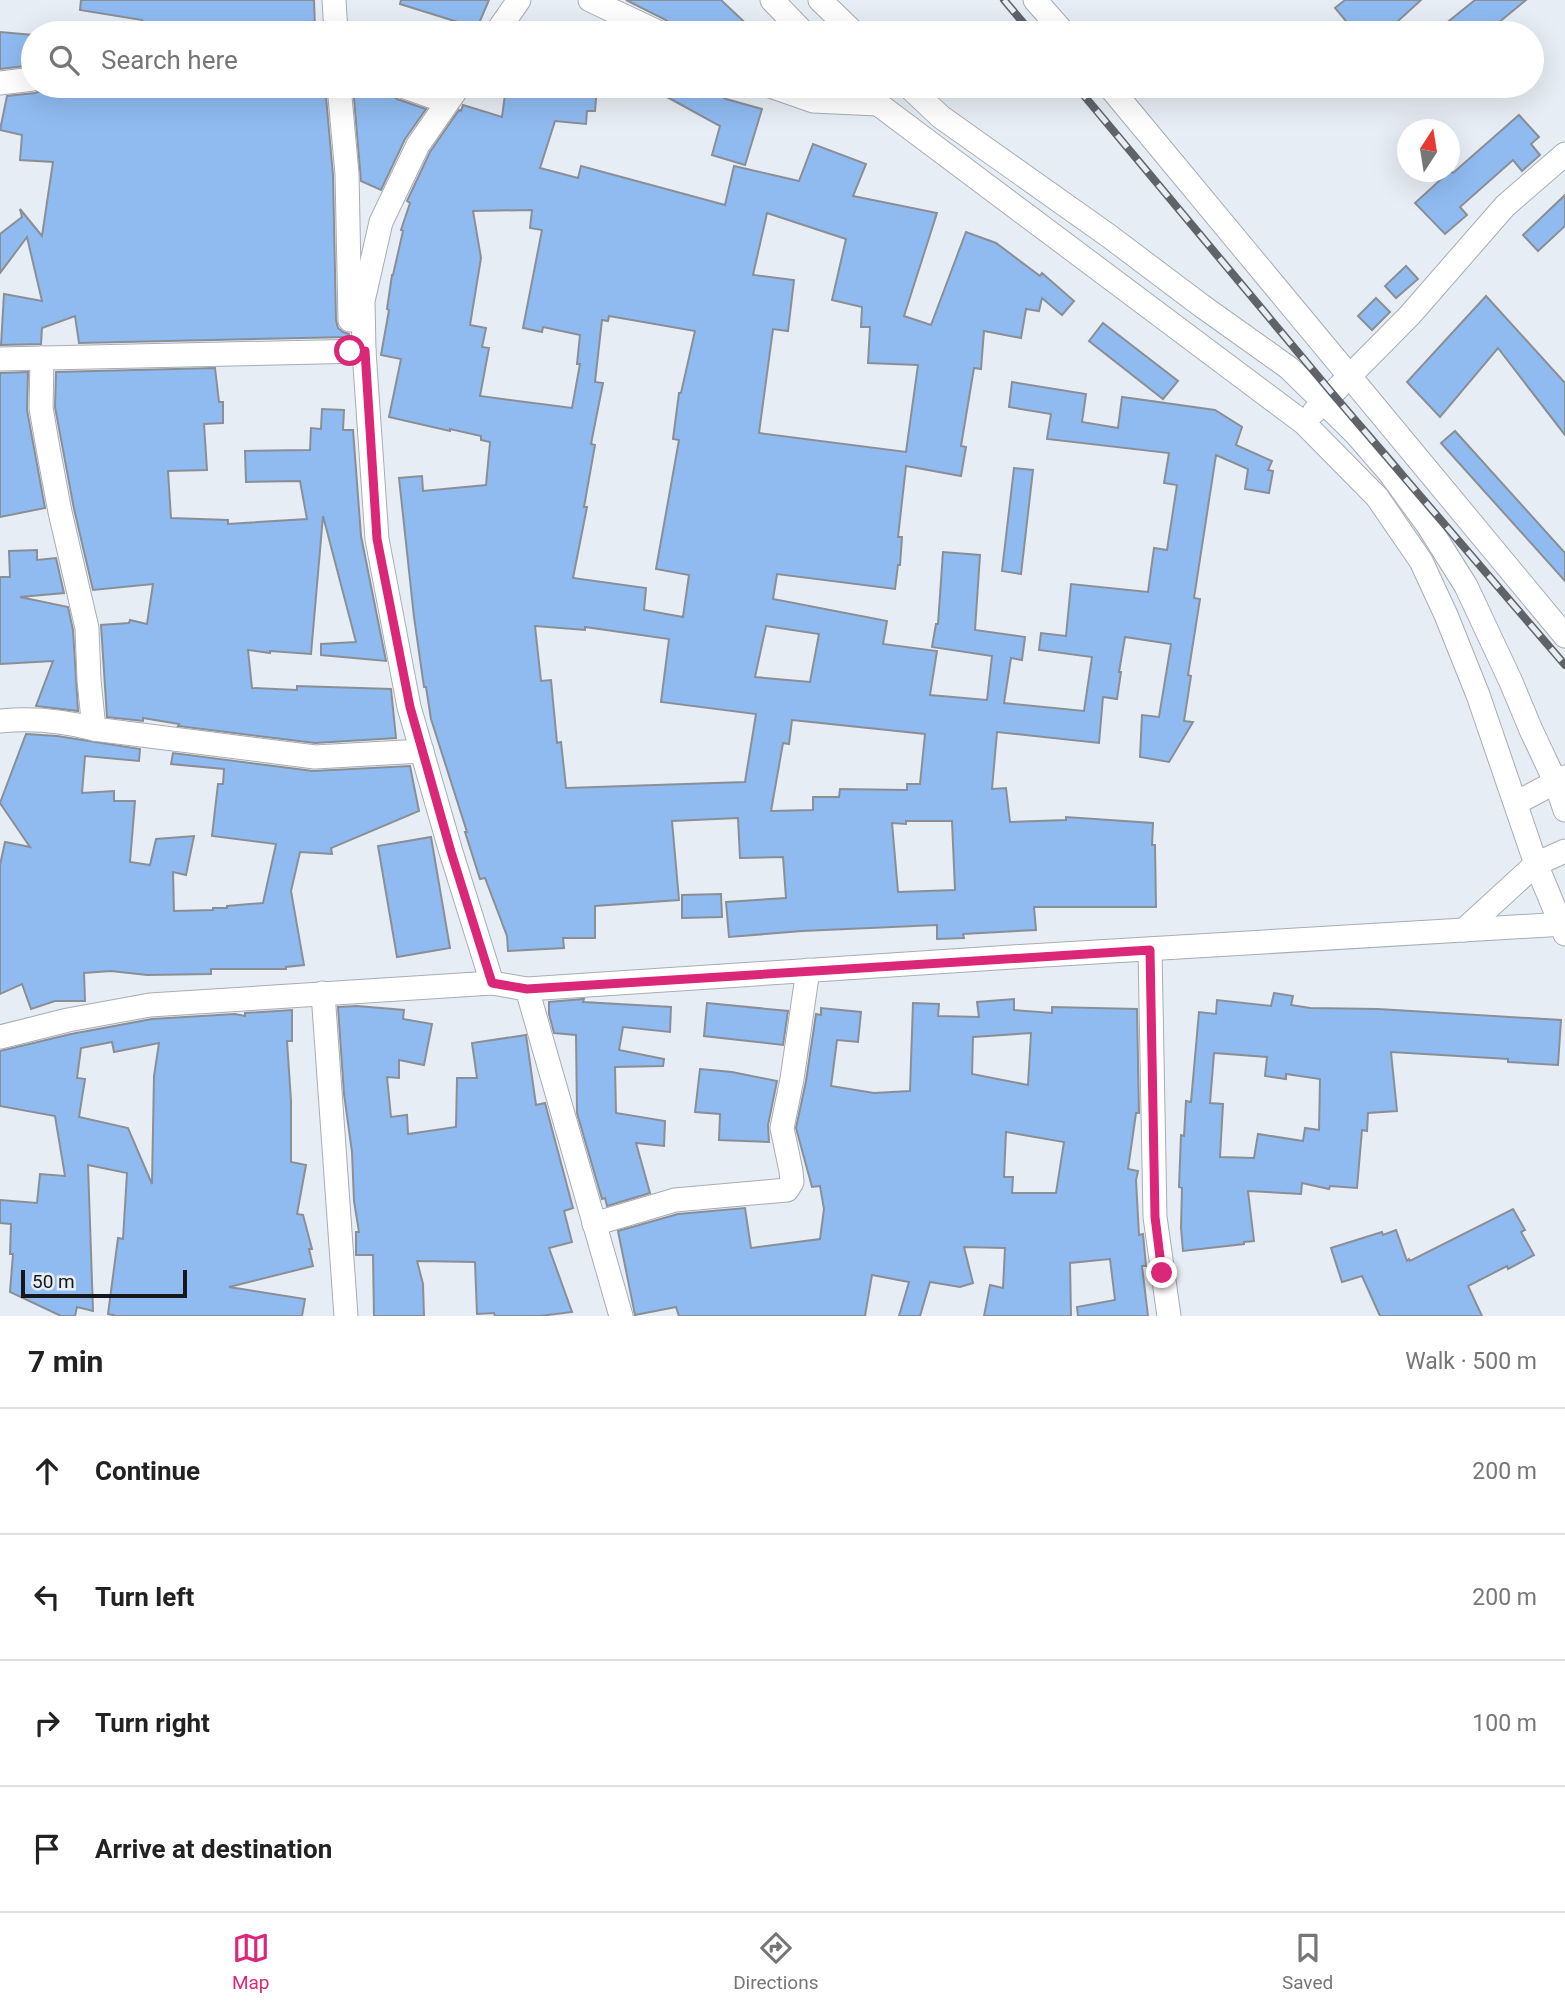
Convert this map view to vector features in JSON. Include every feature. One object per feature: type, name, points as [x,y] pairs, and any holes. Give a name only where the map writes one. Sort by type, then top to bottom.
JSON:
[{"type":"street","points":[[334,0],[335,21]]},
{"type":"street","points":[[504,21],[519,0]]},
{"type":"street","points":[[590,0],[635,21]]},
{"type":"street","points":[[772,0],[792,21]]},
{"type":"street","points":[[820,0],[842,21]]},
{"type":"street","points":[[1035,0],[1053,21]]},
{"type":"street","points":[[0,83],[21,80]]},
{"type":"street","points":[[340,98],[357,351],[377,539],[410,707],[492,983]]},
{"type":"street","points":[[357,351],[363,301],[382,222],[418,145],[450,98]]},
{"type":"street","points":[[804,98],[813,101],[878,104]]},
{"type":"street","points":[[0,1037],[68,1020],[150,1005],[492,983],[527,989],[1464,930],[1563,928],[1536,864],[1478,695],[1451,626],[1421,561],[1377,497],[1304,422],[871,98]]},
{"type":"street","points":[[921,98],[941,117],[1110,236],[1289,368],[1356,434],[1389,472],[1427,524],[1466,586],[1561,780],[1565,810]]},
{"type":"street","points":[[1118,98],[1565,636]]},
{"type":"street","points":[[1304,422],[1410,315],[1505,206],[1565,154]]},
{"type":"street","points":[[0,359],[357,351]]},
{"type":"street","points":[[41,358],[41,408],[60,512],[87,628],[94,729]]},
{"type":"street","points":[[0,721],[18,719],[60,723],[315,757],[422,751]]},
{"type":"street","points":[[1516,803],[1561,780]]},
{"type":"street","points":[[1464,930],[1536,864],[1565,851]]},
{"type":"street","points":[[1150,950],[1155,1217],[1169,1316]]},
{"type":"street","points":[[594,1224],[675,1199],[787,1189],[792,1182],[782,1128],[808,970]]},
{"type":"street","points":[[527,989],[621,1316]]},
{"type":"street","points":[[323,993],[346,1316]]},
{"type":"building","points":[[81,0],[314,0],[315,21],[142,21],[80,10]]},
{"type":"building","points":[[401,0],[489,0],[480,21],[455,21],[400,4]]},
{"type":"building","points":[[626,0],[721,0],[743,21],[667,21]]},
{"type":"building","points":[[1345,0],[1421,0],[1398,21],[1346,21],[1335,8]]},
{"type":"building","points":[[1475,0],[1526,0],[1501,21],[1449,21]]},
{"type":"building","points":[[0,32],[21,34],[21,66],[0,69]]},
{"type":"building","points":[[7,96],[326,98],[333,175],[336,320],[338,328],[349,334],[349,337],[79,343],[75,316],[42,328],[41,344],[1,345],[4,294],[42,301],[27,237],[0,273],[0,234],[22,217],[20,209],[42,236],[53,162],[20,160],[22,135],[0,130]]},
{"type":"building","points":[[354,98],[396,98],[426,109],[405,139],[381,190],[361,181]]},
{"type":"building","points":[[505,98],[596,98],[595,111],[587,111],[586,124],[555,121],[540,168],[578,178],[581,166],[725,205],[734,166],[799,181],[813,144],[866,164],[853,196],[937,213],[904,316],[931,325],[966,232],[996,243],[1040,276],[1042,273],[1074,301],[1062,315],[1042,298],[1039,311],[1026,309],[1021,338],[984,331],[981,369],[974,368],[961,446],[966,447],[961,476],[906,466],[898,537],[902,537],[900,565],[895,589],[777,574],[773,599],[887,621],[883,644],[937,651],[930,695],[987,700],[992,656],[932,647],[938,624],[943,552],[980,555],[975,630],[1025,637],[1022,660],[1011,658],[1004,703],[1084,711],[1092,657],[1039,650],[1041,633],[1066,636],[1071,584],[1148,592],[1154,548],[1167,550],[1177,485],[1164,483],[1169,453],[1047,439],[1051,414],[1009,407],[1012,382],[1086,394],[1082,422],[1118,428],[1122,397],[1215,410],[1242,427],[1236,445],[1272,461],[1268,470],[1273,471],[1269,493],[1245,489],[1248,469],[1216,455],[1194,598],[1200,599],[1184,721],[1193,722],[1169,762],[1140,757],[1142,715],[1159,717],[1171,644],[1125,637],[1117,699],[1103,697],[1099,743],[997,732],[992,789],[1006,788],[1010,822],[1066,820],[1066,817],[1153,823],[1156,907],[1034,907],[1036,930],[963,934],[964,938],[937,939],[937,925],[729,937],[726,902],[786,898],[783,857],[740,858],[738,818],[672,821],[679,900],[595,906],[595,938],[563,938],[564,948],[508,951],[507,936],[485,878],[480,879],[431,719],[414,617],[399,478],[422,476],[423,491],[486,485],[490,442],[481,440],[481,436],[389,417],[401,359],[381,355],[392,275],[403,231],[401,230],[410,203],[407,201],[430,152],[463,105],[502,117]],"holes":[[[532,210],[530,228],[542,230],[523,328],[542,332],[543,327],[580,335],[577,364],[580,364],[572,408],[480,396],[489,348],[482,347],[486,328],[470,325],[481,258],[473,211]],[[767,213],[846,239],[832,300],[862,307],[861,327],[870,327],[868,363],[918,365],[906,452],[759,433],[773,329],[788,331],[794,280],[753,275]],[[609,316],[695,331],[679,393],[673,439],[679,440],[656,569],[689,575],[683,617],[644,610],[646,588],[573,578],[587,507],[584,507],[595,445],[591,444],[603,383],[595,382],[602,320],[608,321]],[[535,626],[585,630],[585,627],[669,639],[661,702],[756,714],[745,782],[566,788],[561,742],[557,743],[551,680],[541,681]],[[766,626],[819,634],[810,682],[755,677]],[[792,720],[925,734],[920,784],[907,784],[907,790],[840,789],[839,797],[813,797],[813,810],[771,811],[783,743],[789,744]],[[906,821],[952,821],[955,890],[898,892],[892,823],[906,824]]]},
{"type":"building","points":[[669,98],[724,98],[762,109],[745,165],[712,155],[720,126]]},
{"type":"building","points":[[1519,115],[1539,137],[1531,144],[1540,155],[1522,171],[1513,160],[1460,207],[1467,215],[1445,234],[1415,203],[1438,182],[1460,182],[1460,167]]},
{"type":"building","points":[[1565,195],[1565,226],[1538,251],[1523,235]]},
{"type":"building","points":[[1406,266],[1418,279],[1396,298],[1385,286]]},
{"type":"building","points":[[1486,296],[1565,383],[1565,435],[1498,348],[1440,417],[1407,382]]},
{"type":"building","points":[[1376,298],[1390,312],[1372,330],[1358,316]]},
{"type":"building","points":[[1103,323],[1178,381],[1163,399],[1089,341]]},
{"type":"building","points":[[215,368],[219,402],[223,402],[223,423],[204,424],[207,470],[168,471],[171,518],[228,520],[228,524],[307,519],[300,481],[246,482],[245,451],[310,450],[311,428],[321,429],[322,409],[344,410],[343,430],[353,430],[361,536],[386,661],[321,655],[321,644],[356,642],[323,516],[311,654],[248,650],[252,688],[297,690],[297,686],[391,689],[396,738],[315,743],[178,726],[179,724],[143,718],[143,721],[107,717],[101,625],[129,623],[130,620],[147,624],[153,584],[93,590],[74,509],[55,407],[56,372]]},
{"type":"building","points":[[28,372],[27,410],[45,508],[0,517],[0,373]]},
{"type":"building","points":[[1455,431],[1565,553],[1565,581],[1441,443]]},
{"type":"building","points":[[1014,468],[1033,470],[1021,574],[1002,571]]},
{"type":"building","points":[[37,550],[37,560],[56,558],[64,593],[20,597],[68,607],[73,630],[78,711],[36,706],[53,661],[0,664],[0,577],[10,577],[9,551]]},
{"type":"building","points":[[26,734],[140,749],[139,761],[85,756],[82,793],[114,791],[114,801],[135,801],[130,862],[150,865],[156,839],[194,836],[186,875],[173,872],[174,911],[213,910],[263,903],[276,844],[212,836],[218,784],[223,784],[224,769],[171,764],[173,753],[313,771],[410,766],[419,811],[331,848],[332,854],[300,852],[291,891],[304,965],[286,969],[211,969],[211,974],[147,975],[111,971],[84,973],[85,1001],[55,1001],[31,1009],[22,984],[0,994],[0,865],[5,842],[30,847],[0,803]]},
{"type":"building","points":[[431,837],[450,948],[397,957],[378,846]]},
{"type":"building","points":[[721,894],[722,917],[682,918],[682,895]]},
{"type":"building","points":[[1274,993],[1293,996],[1291,1005],[1310,1008],[1378,1009],[1561,1020],[1558,1065],[1508,1062],[1508,1059],[1391,1052],[1397,1111],[1368,1113],[1367,1131],[1362,1130],[1357,1188],[1330,1186],[1329,1189],[1302,1183],[1301,1194],[1248,1191],[1254,1241],[1183,1251],[1182,1188],[1179,1187],[1181,1135],[1184,1136],[1186,1101],[1191,1102],[1199,1012],[1216,1014],[1217,1000],[1271,1006]],"holes":[[[1214,1053],[1267,1057],[1265,1076],[1286,1079],[1286,1074],[1320,1079],[1319,1130],[1305,1128],[1303,1141],[1258,1134],[1254,1158],[1220,1157],[1223,1104],[1210,1103]]]},
{"type":"building","points":[[584,999],[583,1002],[671,1007],[670,1032],[623,1027],[619,1050],[664,1059],[663,1066],[615,1067],[616,1113],[665,1121],[664,1146],[636,1143],[650,1193],[607,1206],[605,1198],[602,1199],[577,1113],[576,1035],[554,1033],[549,1014],[549,1002]]},
{"type":"building","points":[[1014,999],[1014,1010],[1052,1013],[1052,1007],[1137,1009],[1139,1113],[1136,1113],[1128,1169],[1138,1171],[1136,1180],[1139,1235],[1143,1234],[1146,1266],[1142,1266],[1148,1316],[1078,1316],[1077,1307],[1115,1300],[1110,1259],[1070,1263],[1071,1316],[984,1316],[990,1285],[1003,1288],[1005,1248],[964,1247],[973,1283],[960,1287],[930,1282],[920,1316],[899,1316],[909,1282],[872,1275],[865,1316],[679,1316],[676,1307],[635,1315],[618,1231],[678,1214],[745,1208],[751,1248],[820,1239],[824,1209],[820,1186],[812,1187],[796,1128],[816,1014],[821,1015],[821,1008],[861,1012],[858,1042],[837,1040],[831,1086],[874,1093],[910,1091],[913,1003],[939,1004],[938,1016],[979,1017],[977,1002]],"holes":[[[1031,1033],[1028,1085],[972,1074],[973,1037]],[[1006,1132],[1064,1142],[1056,1193],[1012,1193],[1013,1177],[1004,1177]]]},
{"type":"building","points":[[707,1003],[788,1011],[783,1045],[704,1036]]},
{"type":"building","points":[[338,1007],[404,1010],[403,1019],[432,1024],[424,1065],[399,1060],[399,1078],[387,1077],[391,1117],[407,1115],[408,1134],[456,1127],[457,1078],[477,1078],[472,1043],[526,1035],[536,1105],[545,1103],[573,1208],[564,1211],[572,1242],[549,1248],[572,1312],[540,1316],[477,1314],[475,1262],[417,1261],[423,1284],[424,1316],[374,1316],[373,1255],[356,1255],[356,1232],[359,1232],[344,1094]]},
{"type":"building","points":[[292,1010],[292,1041],[287,1041],[291,1162],[306,1165],[297,1214],[303,1215],[312,1249],[309,1249],[313,1266],[229,1287],[305,1299],[302,1316],[108,1314],[118,1238],[123,1239],[127,1173],[88,1165],[93,1311],[77,1307],[75,1316],[61,1316],[10,1292],[13,1254],[10,1254],[11,1224],[0,1223],[0,1200],[37,1203],[40,1174],[65,1176],[55,1116],[0,1106],[0,1051],[152,1019],[235,1014],[245,1016],[245,1013]],"holes":[[[112,1042],[114,1052],[159,1043],[154,1076],[152,1184],[128,1128],[79,1117],[85,1079],[77,1078],[81,1048]]]},
{"type":"building","points":[[700,1069],[777,1081],[768,1125],[769,1142],[719,1140],[720,1114],[695,1112]]},
{"type":"building","points":[[1513,1209],[1525,1230],[1521,1232],[1534,1255],[1468,1286],[1482,1316],[1380,1316],[1362,1276],[1342,1282],[1331,1248],[1396,1230],[1407,1261],[1410,1261]]},
{"type":"railway","points":[[1004,0],[1022,21]]},
{"type":"railway","points":[[1086,98],[1332,393],[1565,665]]},
{"type":"route","points":[[350,351],[365,351],[377,539],[410,707],[492,983],[527,989],[1150,950],[1155,1217],[1162,1273]]}]
